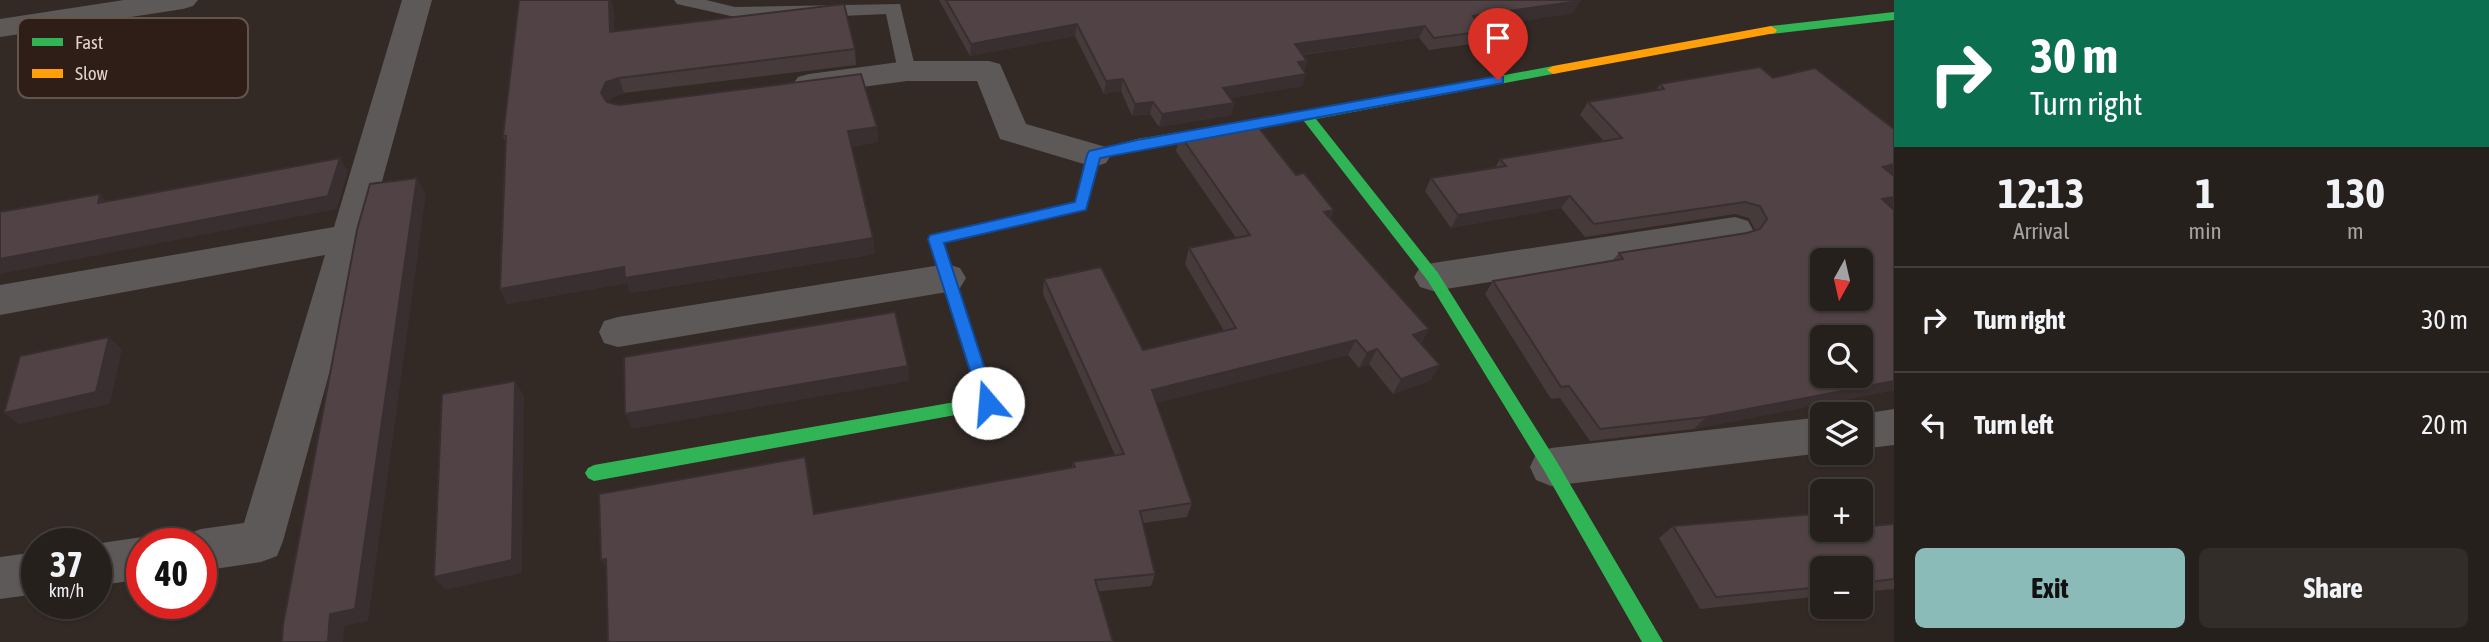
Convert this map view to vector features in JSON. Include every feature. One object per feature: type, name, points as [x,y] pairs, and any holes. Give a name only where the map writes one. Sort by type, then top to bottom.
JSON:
[{"type":"street","points":[[65,18],[183,0]]},
{"type":"street","points":[[217,548],[261,541],[346,238],[417,0]]},
{"type":"street","points":[[786,86],[907,71],[989,71],[1012,131],[1094,155],[1137,144],[1307,116],[1771,30],[1894,16]]},
{"type":"street","points":[[0,28],[18,25]]},
{"type":"street","points":[[1307,116],[1433,277],[1551,467],[1653,642]]},
{"type":"street","points":[[594,473],[988,403],[935,239],[1081,206],[1094,155]]},
{"type":"street","points":[[1433,277],[1735,230]]},
{"type":"street","points":[[0,300],[346,238]]},
{"type":"street","points":[[618,332],[947,278]]},
{"type":"street","points":[[1873,429],[1894,427]]},
{"type":"street","points":[[1551,467],[1810,436]]},
{"type":"street","points":[[0,579],[21,576]]},
{"type":"lane","points":[[683,0],[735,12],[798,13],[894,8],[907,71]]},
{"type":"building","points":[[519,0],[609,0],[610,32],[844,4],[855,49],[619,78],[606,82],[601,93],[607,102],[619,105],[861,74],[877,127],[848,131],[873,238],[625,278],[624,267],[500,289],[506,136],[503,136]]},
{"type":"building","points":[[946,0],[1580,1],[1473,16],[1485,31],[1434,38],[1425,26],[1295,44],[1307,61],[1298,62],[1306,74],[1223,88],[1234,103],[1162,114],[1153,102],[1135,104],[1123,79],[1106,81],[1077,24],[971,44]]},
{"type":"building","points":[[1760,67],[1773,78],[1815,68],[1894,129],[1894,164],[1883,167],[1894,176],[1894,197],[1882,199],[1894,210],[1894,381],[1873,385],[1873,325],[1810,325],[1810,388],[1857,388],[1706,417],[1600,429],[1569,386],[1561,387],[1493,281],[1623,259],[1619,253],[1747,233],[1760,229],[1767,219],[1760,206],[1745,202],[1594,224],[1570,196],[1458,215],[1431,178],[1506,166],[1500,159],[1622,138],[1588,102],[1664,89],[1660,84]]},
{"type":"building","points":[[1255,123],[1296,175],[1304,173],[1334,210],[1324,212],[1429,329],[1413,335],[1440,365],[1401,379],[1377,349],[1367,353],[1356,340],[1152,390],[1192,503],[1140,511],[1155,574],[1095,580],[1113,642],[608,642],[606,559],[601,560],[599,494],[805,457],[814,514],[1075,467],[1073,462],[1124,454],[1044,279],[1101,267],[1143,350],[1236,328],[1189,248],[1250,235],[1180,135]]},
{"type":"building","points":[[340,158],[328,196],[0,259],[0,212],[100,194],[98,203]]},
{"type":"building","points":[[417,178],[355,609],[330,614],[328,642],[282,642],[357,230],[370,184]]},
{"type":"building","points":[[895,312],[908,366],[625,414],[624,357]]},
{"type":"building","points":[[109,337],[96,392],[4,413],[20,356]]},
{"type":"building","points":[[515,381],[512,560],[434,577],[442,394]]},
{"type":"building","points":[[1810,514],[1810,542],[1873,542],[1873,526],[1894,524],[1894,579],[1873,581],[1873,556],[1810,556],[1810,588],[1716,597],[1673,526]]},
{"type":"traffic: fast","points":[[1771,30],[1894,16]]},
{"type":"traffic: fast","points":[[1553,70],[1307,116],[1433,277],[1551,467],[1653,642]]},
{"type":"traffic: fast","points":[[594,473],[988,403],[935,239],[1081,206],[1094,155],[1137,144],[1198,134]]},
{"type":"traffic: slow","points":[[1553,70],[1771,30]]},
{"type":"traffic: slow","points":[[1198,134],[1307,116]]},
{"type":"route","points":[[988,403],[935,239],[1081,206],[1094,155],[1137,144],[1307,116],[1498,80]]}]
